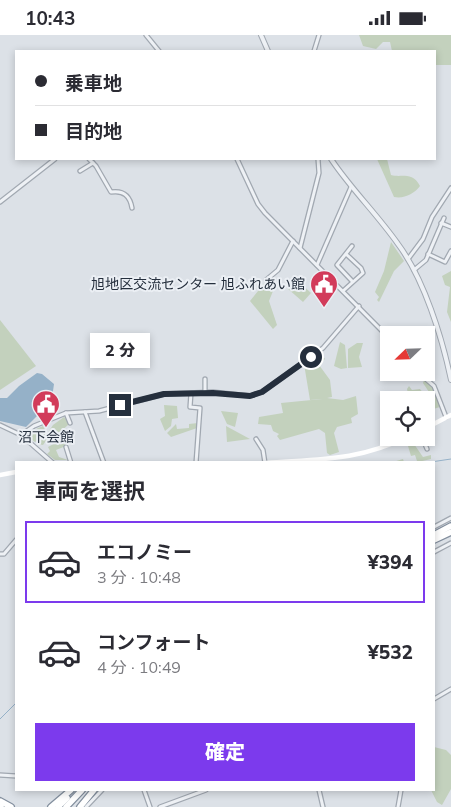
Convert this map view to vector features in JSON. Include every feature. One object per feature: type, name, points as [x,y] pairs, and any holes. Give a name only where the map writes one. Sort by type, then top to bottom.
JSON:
[{"type":"highway","points":[[435,534],[451,526]]},
{"type":"highway","points":[[435,540],[451,532]]},
{"type":"highway","points":[[51,807],[71,791]]},
{"type":"highway","points":[[58,807],[71,791]]},
{"type":"highway","points":[[66,807],[81,791]]},
{"type":"highway","points":[[80,807],[93,791]]},
{"type":"highway","points":[[0,801],[11,807]]},
{"type":"main road","points":[[435,423],[449,416]]},
{"type":"main road","points":[[301,461],[337,459],[372,451],[384,446]]},
{"type":"main road","points":[[0,475],[15,472]]},
{"type":"street","points":[[146,35],[158,50]]},
{"type":"street","points":[[261,35],[268,50]]},
{"type":"street","points":[[314,50],[318,35]]},
{"type":"street","points":[[0,202],[54,160]]},
{"type":"street","points":[[90,160],[111,192],[124,193],[129,197],[132,208]]},
{"type":"street","points":[[237,160],[258,204],[380,328]]},
{"type":"street","points":[[300,248],[318,173],[318,160]]},
{"type":"street","points":[[332,160],[351,187],[398,244],[414,270],[439,333],[451,380]]},
{"type":"street","points":[[80,171],[93,163]]},
{"type":"street","points":[[317,265],[351,187]]},
{"type":"street","points":[[408,259],[423,239],[432,217],[451,188]]},
{"type":"street","points":[[414,270],[421,265],[428,255],[444,218]]},
{"type":"street","points":[[442,223],[451,227]]},
{"type":"street","points":[[266,280],[278,270],[293,241]]},
{"type":"street","points":[[352,246],[347,255],[337,265],[352,281]]},
{"type":"street","points":[[428,255],[445,262],[451,251]]},
{"type":"street","points":[[343,291],[363,273],[361,268],[347,255]]},
{"type":"street","points":[[21,435],[34,426],[66,413],[85,412],[164,394],[204,393],[250,396],[262,392],[323,348],[359,306]]},
{"type":"street","points":[[204,393],[205,379]]},
{"type":"street","points":[[428,381],[434,386],[449,416]]},
{"type":"street","points":[[191,393],[190,407],[200,408],[196,461]]},
{"type":"street","points":[[85,412],[103,461]]},
{"type":"street","points":[[66,413],[70,423]]},
{"type":"street","points":[[0,425],[21,435],[51,461]]},
{"type":"street","points":[[256,439],[263,450],[265,461]]},
{"type":"street","points":[[66,447],[70,461]]},
{"type":"street","points":[[435,526],[451,518]]},
{"type":"street","points":[[0,554],[4,555],[15,541]]},
{"type":"street","points":[[435,551],[451,543]]},
{"type":"street","points":[[435,698],[451,689]]},
{"type":"street","points":[[0,775],[15,776]]},
{"type":"street","points":[[86,807],[101,791]]},
{"type":"street","points":[[144,791],[150,807]]},
{"type":"street","points":[[160,807],[203,791]]},
{"type":"street","points":[[319,791],[323,807]]},
{"type":"street","points":[[398,807],[401,791]]},
{"type":"green space","points":[[359,35],[451,35],[451,65],[436,65],[436,50],[392,50],[390,42],[383,42],[376,49],[363,46]]},
{"type":"green space","points":[[377,160],[387,160],[391,175],[414,178],[420,186],[408,195],[394,197]]},
{"type":"green space","points":[[391,242],[404,261],[394,271],[379,302],[377,300],[379,297],[375,292],[384,271]]},
{"type":"green space","points":[[451,271],[451,322],[447,312],[450,287],[445,285],[442,276]]},
{"type":"green space","points":[[295,278],[311,293],[303,302],[287,288]]},
{"type":"green space","points":[[266,281],[273,291],[269,301],[277,325],[273,329],[250,301]]},
{"type":"green space","points":[[0,320],[36,366],[0,390]]},
{"type":"green space","points":[[340,342],[345,345],[347,368],[341,369],[334,366]]},
{"type":"green space","points":[[357,343],[363,343],[359,357],[362,367],[348,368],[348,349]]},
{"type":"green space","points":[[321,353],[325,359],[319,365],[330,380],[332,397],[327,398],[343,400],[356,396],[358,414],[351,418],[352,423],[337,427],[334,433],[339,452],[330,455],[327,453],[325,433],[319,429],[280,440],[277,436],[279,434],[273,431],[271,425],[258,424],[259,417],[283,413],[281,403],[322,399],[310,400],[304,364]]},
{"type":"green space","points":[[425,381],[432,386],[434,391],[428,391],[423,383]]},
{"type":"green space","points":[[409,386],[412,390],[420,389],[422,391],[407,391],[407,389]]},
{"type":"green space","points":[[435,394],[440,407],[435,408]]},
{"type":"green space","points":[[164,405],[177,406],[178,418],[172,419],[171,426],[165,431],[160,419],[165,416]]},
{"type":"green space","points":[[221,411],[238,413],[235,427],[227,424]]},
{"type":"green space","points":[[64,417],[68,421],[68,425],[59,433],[50,435],[43,445],[38,444],[46,435],[35,442],[27,437],[29,432],[43,426],[47,434],[53,425]]},
{"type":"green space","points":[[198,423],[197,428],[171,437],[167,433],[176,424],[177,429],[189,428],[189,424]]},
{"type":"green space","points":[[226,426],[250,439],[227,442]]},
{"type":"green space","points":[[61,433],[66,446],[56,450],[59,457],[68,460],[55,460],[47,454],[50,451],[48,447],[59,441],[57,435]]},
{"type":"green space","points":[[408,446],[415,446],[423,457],[431,455],[431,459],[417,461],[415,455],[411,456]]},
{"type":"green space","points":[[435,747],[446,750],[451,755],[451,789],[442,805],[437,802],[432,791],[435,791]]},
{"type":"water","points":[[37,373],[42,374],[54,384],[51,405],[45,408],[26,427],[0,421],[0,398],[7,398],[19,386]]},
{"type":"waterway","points":[[435,461],[451,459]]},
{"type":"waterway","points":[[0,719],[15,704]]},
{"type":"place","name":"旭地区交流センター 旭ふれあい館","points":[[324,308]]},
{"type":"place","name":"沼下会館","points":[[46,428]]},
{"type":"route","points":[[120,405],[164,394],[213,393],[250,396],[262,392],[311,357]]}]
